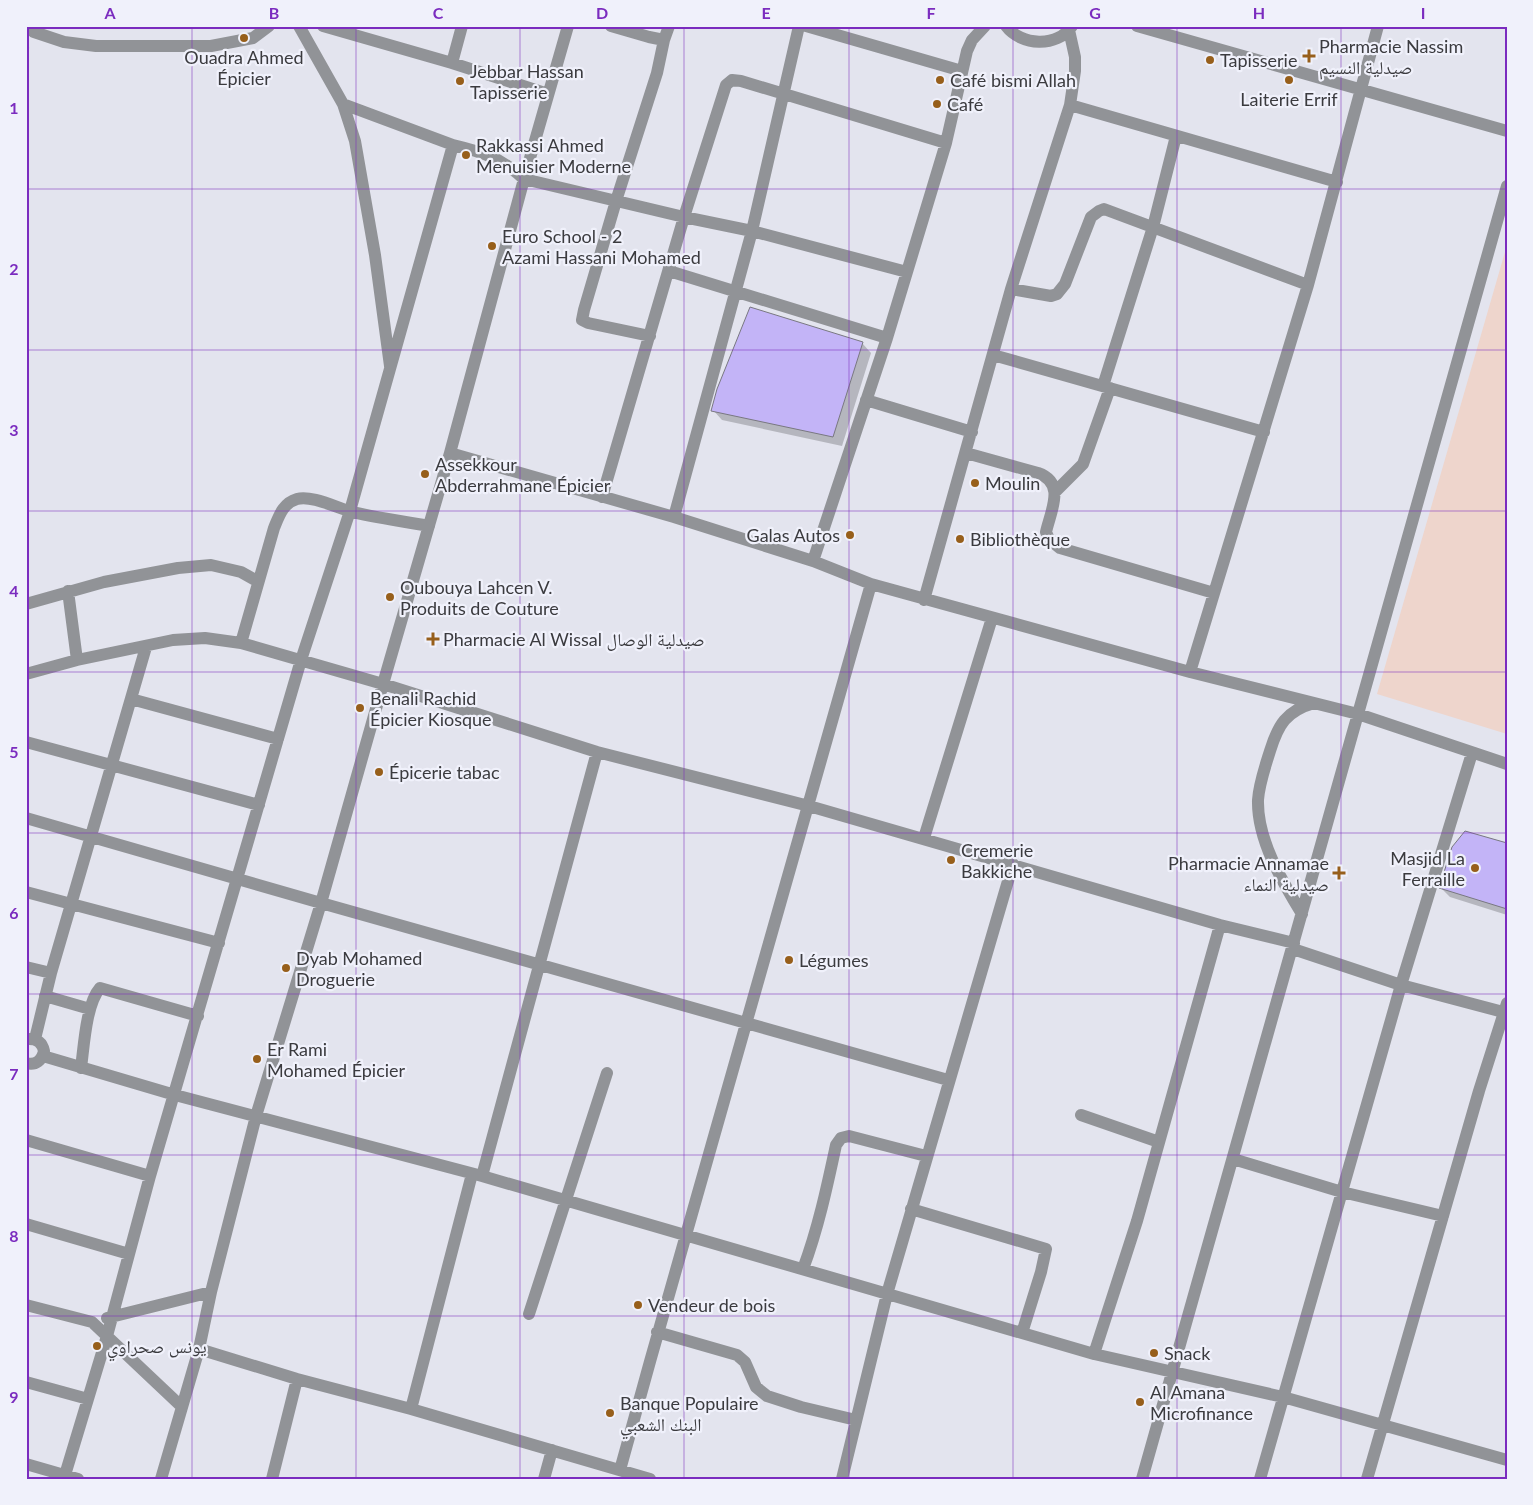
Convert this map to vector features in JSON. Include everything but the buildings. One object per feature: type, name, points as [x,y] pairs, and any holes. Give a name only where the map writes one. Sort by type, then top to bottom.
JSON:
[{"type":"street","points":[[36,26],[34,32],[64,42],[126,47],[211,46],[253,38],[269,26]]},
{"type":"street","points":[[299,26],[343,104],[355,141],[364,188],[390,371]]},
{"type":"street","points":[[323,26],[452,63],[548,94]]},
{"type":"street","points":[[452,63],[462,26]]},
{"type":"street","points":[[161,1479],[199,1348],[211,1292],[256,1116],[321,903],[450,453],[524,179],[568,26]]},
{"type":"street","points":[[611,26],[664,40]]},
{"type":"street","points":[[650,336],[588,323],[582,320],[616,201],[657,73],[669,26]]},
{"type":"street","points":[[674,517],[752,231],[799,26]]},
{"type":"street","points":[[806,26],[962,71]]},
{"type":"street","points":[[813,561],[887,338],[946,143],[967,51],[972,40],[985,26]]},
{"type":"street","points":[[924,600],[1011,289],[1070,106],[1075,71],[1071,28],[1055,40],[1038,42],[1021,39],[1006,26]]},
{"type":"street","points":[[1137,26],[1507,131]]},
{"type":"street","points":[[1190,672],[1308,285],[1378,26]]},
{"type":"street","points":[[602,497],[684,218],[726,85],[735,80],[946,143]]},
{"type":"street","points":[[343,104],[453,145],[490,155],[512,168],[524,179],[684,218],[752,231],[907,272]]},
{"type":"street","points":[[1070,106],[1337,182]]},
{"type":"street","points":[[1055,492],[1083,464],[1152,228],[1176,136]]},
{"type":"street","points":[[64,1475],[107,1336],[150,1176],[301,660],[350,511],[453,145]]},
{"type":"street","points":[[1142,1479],[1358,714],[1502,224],[1507,186]]},
{"type":"street","points":[[1011,289],[1051,296],[1060,290],[1065,284],[1091,217],[1099,210],[1104,210],[1308,285]]},
{"type":"street","points":[[669,271],[887,338]]},
{"type":"street","points":[[993,355],[1264,432]]},
{"type":"street","points":[[866,400],[972,432]]},
{"type":"street","points":[[450,453],[674,517],[813,561],[871,584],[924,600],[1190,672],[1358,714],[1507,764]]},
{"type":"street","points":[[966,453],[1046,476],[1052,481],[1055,492],[1046,532],[1049,539],[1060,548],[1214,593]]},
{"type":"street","points":[[241,643],[257,581],[274,528],[282,510],[289,502],[299,498],[317,501],[350,511],[429,526]]},
{"type":"street","points":[[26,604],[104,582],[178,568],[211,565],[241,572],[257,581]]},
{"type":"street","points":[[620,1470],[684,1235],[810,806],[871,584]]},
{"type":"street","points":[[68,591],[77,660]]},
{"type":"street","points":[[924,838],[992,618]]},
{"type":"street","points":[[26,674],[77,660],[173,640],[205,638],[241,643],[383,684],[598,752],[810,806],[1220,924],[1293,946],[1401,985],[1506,1010],[1476,1101],[1367,1479]]},
{"type":"street","points":[[43,1056],[42,1046],[30,1040],[45,996],[146,647]]},
{"type":"street","points":[[131,699],[278,739]]},
{"type":"street","points":[[1302,914],[1275,867],[1262,827],[1258,798],[1274,738],[1280,726],[1293,711],[1314,703]]},
{"type":"street","points":[[26,742],[259,805]]},
{"type":"street","points":[[411,1409],[477,1175],[540,964],[598,752]]},
{"type":"street","points":[[1260,1479],[1401,985],[1472,753]]},
{"type":"street","points":[[26,818],[948,1080]]},
{"type":"street","points":[[842,1479],[886,1294],[948,1080],[1014,864]]},
{"type":"street","points":[[26,892],[219,943]]},
{"type":"street","points":[[1094,1354],[1137,1221],[1220,924]]},
{"type":"street","points":[[26,967],[51,973]]},
{"type":"street","points":[[80,1068],[90,1009],[100,988],[198,1016]]},
{"type":"street","points":[[45,996],[90,1009]]},
{"type":"street","points":[[43,1056],[175,1095],[477,1175],[1094,1354],[1283,1397],[1507,1460]]},
{"type":"street","points":[[26,1063],[35,1064],[43,1056]]},
{"type":"street","points":[[529,1314],[607,1073]]},
{"type":"street","points":[[1081,1115],[1159,1142]]},
{"type":"street","points":[[803,1269],[821,1211],[836,1145],[841,1138],[849,1136],[926,1156]]},
{"type":"street","points":[[26,1140],[150,1176]]},
{"type":"street","points":[[1233,1159],[1342,1192],[1443,1216]]},
{"type":"street","points":[[911,1209],[1046,1249],[1041,1272],[1022,1333]]},
{"type":"street","points":[[26,1224],[128,1254]]},
{"type":"street","points":[[92,1322],[211,1292]]},
{"type":"street","points":[[26,1305],[92,1322],[182,1407]]},
{"type":"street","points":[[657,1332],[737,1355],[745,1362],[756,1387],[766,1396],[801,1408],[856,1420]]},
{"type":"street","points":[[199,1348],[297,1379],[411,1409],[650,1479]]},
{"type":"street","points":[[272,1479],[297,1379]]},
{"type":"street","points":[[26,1382],[88,1399]]},
{"type":"street","points":[[544,1479],[552,1450]]},
{"type":"street","points":[[26,1464],[78,1479]]},
{"type":"shaded area","points":[[1507,245],[1507,734],[1377,694]]},
{"type":"place","name":"Ouadra Ahmed Épicier","points":[[244,38]]},
{"type":"place","name":"Pharmacie Nassim صيدلية النسيم","points":[[1309,56]]},
{"type":"place","name":"Tapisserie","points":[[1210,60]]},
{"type":"place","name":"Café bismi Allah","points":[[940,80]]},
{"type":"place","name":"Laiterie Errif","points":[[1289,80]]},
{"type":"place","name":"Jebbar Hassan Tapisserie","points":[[460,81]]},
{"type":"place","name":"Café","points":[[937,104]]},
{"type":"place","name":"Rakkassi Ahmed Menuisier Moderne","points":[[466,155]]},
{"type":"place","name":"Euro School - 2 Azami Hassani Mohamed","points":[[492,246]]},
{"type":"place","name":"Assekkour Abderrahmane Épicier","points":[[425,474]]},
{"type":"place","name":"Moulin","points":[[975,483]]},
{"type":"place","name":"Galas Autos","points":[[850,535]]},
{"type":"place","name":"Bibliothèque","points":[[960,539]]},
{"type":"place","name":"Oubouya Lahcen V. Produits de Couture","points":[[390,597]]},
{"type":"place","name":"Pharmacie Al Wissal صيدلية الوصال","points":[[433,639]]},
{"type":"place","name":"Benali Rachid Épicier Kiosque","points":[[360,708]]},
{"type":"place","name":"Épicerie tabac","points":[[379,772]]},
{"type":"place","name":"Cremerie Bakkiche","points":[[951,860]]},
{"type":"place","name":"Masjid La Ferraille","points":[[1475,868]]},
{"type":"place","name":"Pharmacie Annamae صيدلية النماء","points":[[1339,873]]},
{"type":"place","name":"Légumes","points":[[789,960]]},
{"type":"place","name":"Dyab Mohamed Droguerie","points":[[286,968]]},
{"type":"place","name":"Er Rami Mohamed Épicier","points":[[257,1059]]},
{"type":"place","name":"Vendeur de bois","points":[[638,1305]]},
{"type":"place","name":"يونس صحراوي","points":[[97,1346]]},
{"type":"place","name":"Snack","points":[[1154,1353]]},
{"type":"place","name":"Al Amana Microfinance","points":[[1140,1402]]},
{"type":"place","name":"Banque Populaire البنك الشعبي","points":[[610,1413]]}]
